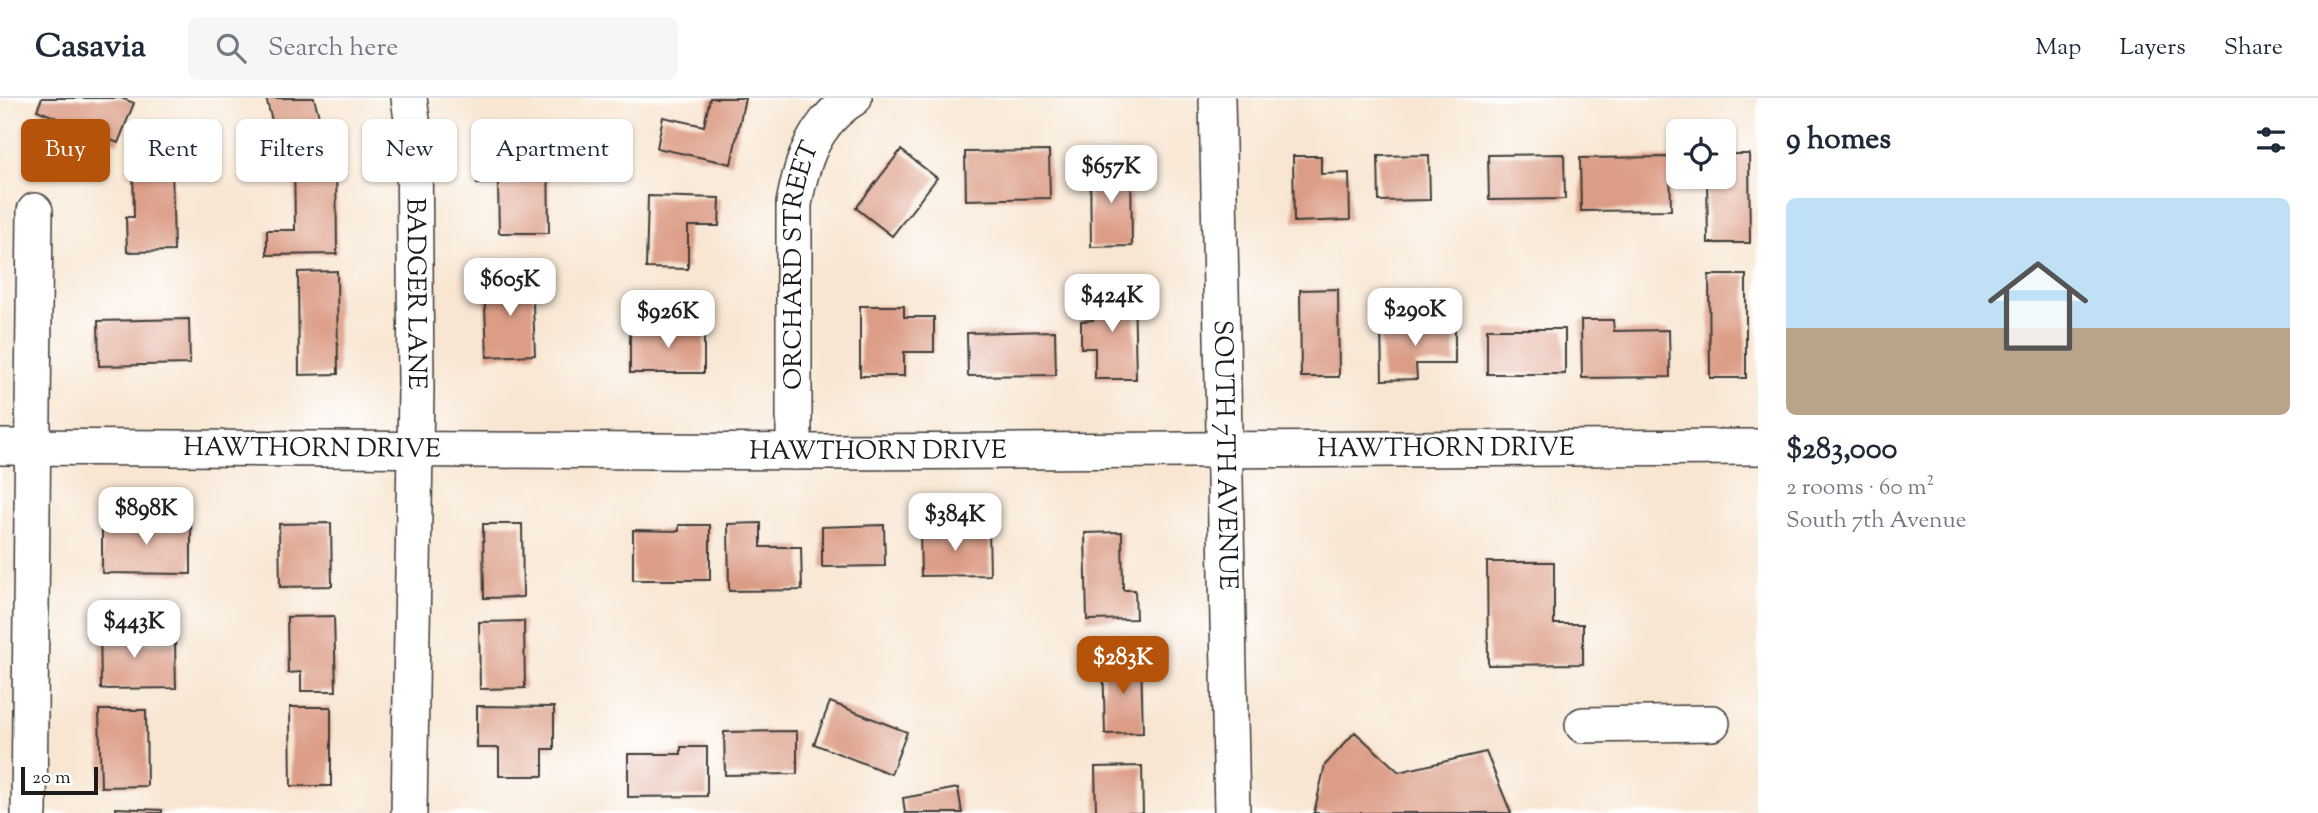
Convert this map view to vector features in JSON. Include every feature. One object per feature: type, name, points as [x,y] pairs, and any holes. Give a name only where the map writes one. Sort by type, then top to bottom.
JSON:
[{"type":"street","name":"BADGER LANE","points":[[409,98],[414,134],[415,449],[409,813]]},
{"type":"street","name":"ORCHARD STREET","points":[[794,452],[794,204],[800,168],[817,134],[840,107],[854,98]]},
{"type":"street","name":"SOUTH 7TH AVENUE","points":[[1217,98],[1232,813]]},
{"type":"street","points":[[30,813],[35,211]]},
{"type":"street","name":"HAWTHORN DRIVE","points":[[0,447],[794,452],[1758,447]]},
{"type":"street","points":[[1583,725],[1712,723]]},
{"type":"building","points":[[42,98],[121,98],[134,103],[128,119],[124,119],[124,128],[118,143],[110,140],[110,119],[59,119],[37,110]]},
{"type":"building","points":[[266,98],[314,98],[320,119],[272,119]]},
{"type":"building","points":[[710,98],[745,98],[731,164],[657,148],[663,117],[704,126]]},
{"type":"building","points":[[901,150],[937,178],[892,236],[856,208]]},
{"type":"building","points":[[1049,151],[1050,198],[966,200],[965,152]]},
{"type":"building","points":[[1564,154],[1565,199],[1489,200],[1488,155]]},
{"type":"building","points":[[1736,154],[1749,154],[1750,243],[1708,243],[1707,189],[1736,189]]},
{"type":"building","points":[[1429,155],[1430,200],[1379,201],[1378,156]]},
{"type":"building","points":[[1293,156],[1321,156],[1321,174],[1349,173],[1350,220],[1294,222]]},
{"type":"building","points":[[1666,157],[1666,189],[1671,189],[1671,210],[1581,211],[1580,158]]},
{"type":"building","points":[[1131,164],[1132,246],[1091,247],[1090,165]]},
{"type":"building","points":[[133,182],[172,182],[174,251],[127,252],[126,217],[134,217]]},
{"type":"building","points":[[294,182],[336,182],[337,254],[267,255],[267,230],[295,230]]},
{"type":"building","points":[[548,182],[549,233],[499,233],[498,184],[477,184]]},
{"type":"building","points":[[648,196],[720,198],[719,226],[688,226],[688,269],[646,268]]},
{"type":"building","points":[[337,271],[338,374],[299,375],[298,272]]},
{"type":"building","points":[[1709,275],[1746,275],[1746,378],[1710,378]]},
{"type":"building","points":[[532,279],[535,355],[487,357],[484,281]]},
{"type":"building","points":[[1338,289],[1339,377],[1301,377],[1300,290]]},
{"type":"building","points":[[1092,290],[1134,290],[1136,379],[1095,379],[1095,348],[1081,348],[1081,321],[1093,320]]},
{"type":"building","points":[[860,306],[904,306],[904,317],[934,317],[934,352],[904,352],[904,376],[860,376]]},
{"type":"building","points":[[189,319],[190,364],[99,366],[98,321]]},
{"type":"building","points":[[1581,320],[1613,320],[1614,331],[1669,330],[1670,377],[1582,378]]},
{"type":"building","points":[[1455,323],[1455,364],[1416,364],[1417,379],[1382,380],[1381,324]]},
{"type":"building","points":[[674,325],[704,325],[704,373],[630,373],[630,329],[674,329]]},
{"type":"building","points":[[1487,329],[1565,329],[1565,374],[1487,374]]},
{"type":"building","points":[[1055,331],[1056,375],[968,376],[967,333]]},
{"type":"building","points":[[102,521],[191,522],[191,574],[102,573]]},
{"type":"building","points":[[331,523],[332,586],[280,587],[279,524]]},
{"type":"building","points":[[761,523],[761,547],[801,547],[802,590],[729,591],[728,524]]},
{"type":"building","points":[[483,524],[522,524],[523,597],[484,598]]},
{"type":"building","points":[[679,525],[710,525],[710,580],[633,580],[633,530],[679,531]]},
{"type":"building","points":[[884,525],[885,566],[822,567],[822,527]]},
{"type":"building","points":[[989,530],[990,575],[921,576],[920,531]]},
{"type":"building","points":[[1122,532],[1123,590],[1135,590],[1136,619],[1087,620],[1085,533]]},
{"type":"building","points":[[1487,562],[1554,562],[1554,624],[1583,624],[1583,664],[1488,665]]},
{"type":"building","points":[[334,616],[336,691],[301,691],[301,672],[288,673],[287,617]]},
{"type":"building","points":[[100,620],[132,620],[132,644],[175,643],[176,688],[101,689]]},
{"type":"building","points":[[524,621],[525,688],[480,689],[479,622]]},
{"type":"building","points":[[1141,657],[1143,733],[1105,734],[1103,658]]},
{"type":"building","points":[[830,702],[907,732],[891,774],[814,744]]},
{"type":"building","points":[[477,706],[554,707],[554,749],[543,749],[543,776],[499,776],[499,748],[477,748]]},
{"type":"building","points":[[290,707],[331,707],[331,786],[291,786]]},
{"type":"building","points":[[99,710],[146,710],[147,786],[101,787]]},
{"type":"building","points":[[797,731],[797,774],[725,775],[724,732]]},
{"type":"building","points":[[1355,732],[1399,772],[1486,752],[1511,813],[1314,813],[1325,765]]},
{"type":"building","points":[[681,747],[707,747],[707,796],[628,797],[628,754],[681,754]]},
{"type":"building","points":[[1142,766],[1143,813],[1096,813],[1095,767]]},
{"type":"building","points":[[958,788],[962,813],[905,813],[903,798]]},
{"type":"building","points":[[116,808],[162,810],[162,813],[116,813]]}]
